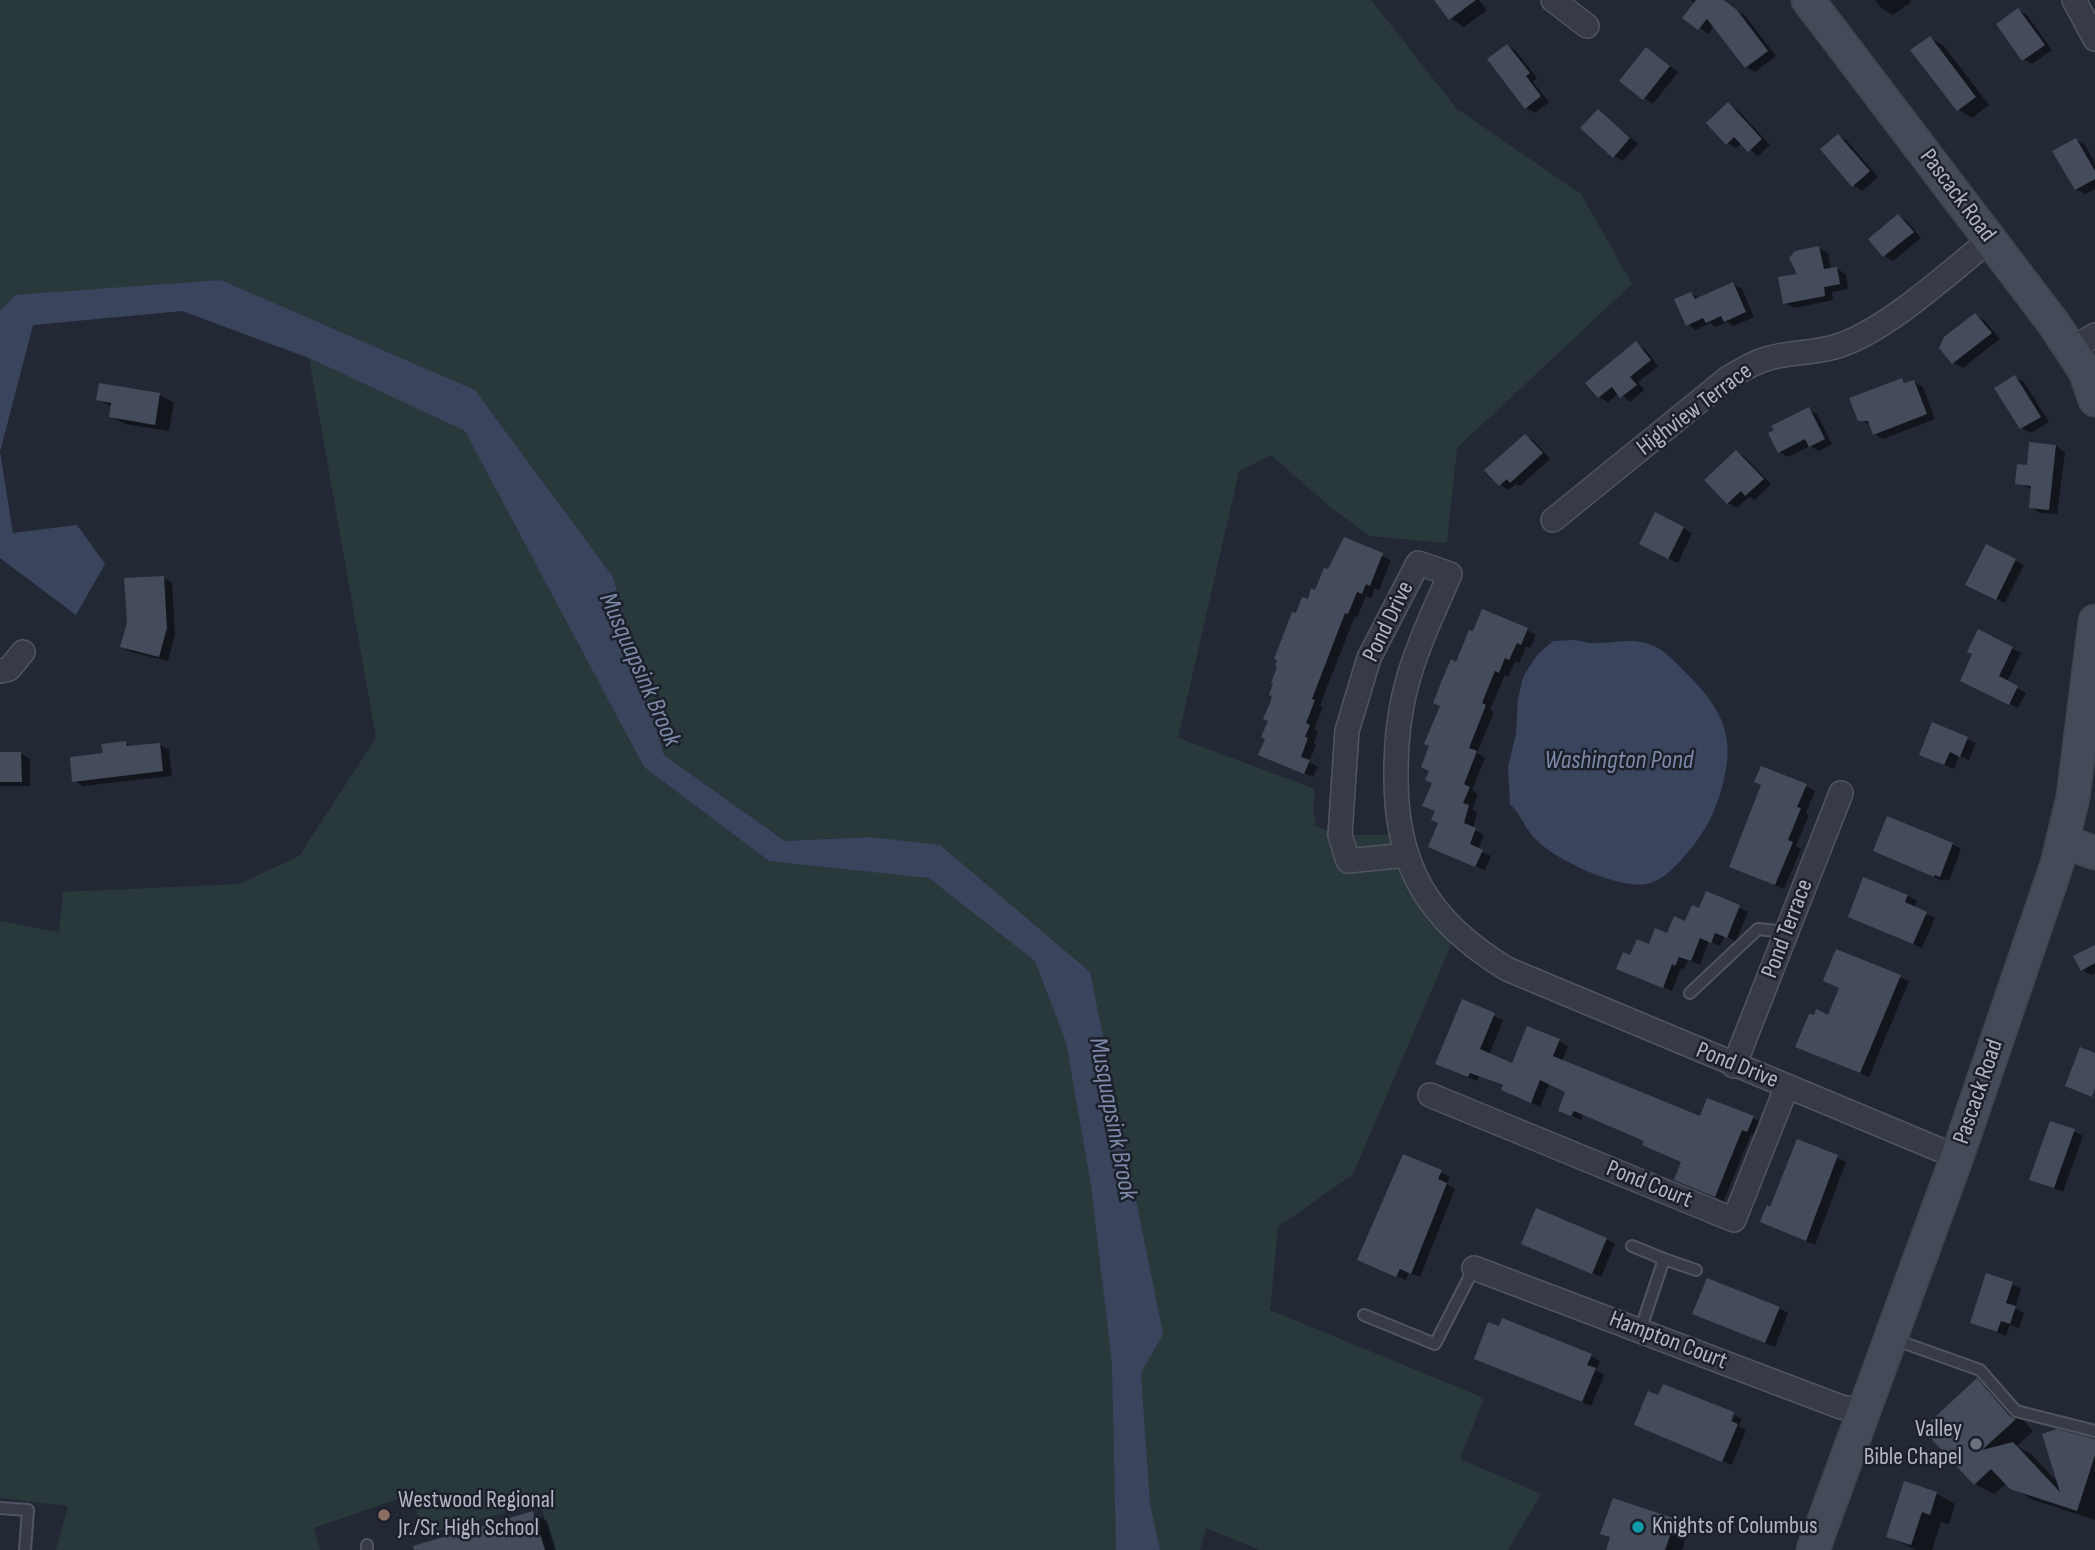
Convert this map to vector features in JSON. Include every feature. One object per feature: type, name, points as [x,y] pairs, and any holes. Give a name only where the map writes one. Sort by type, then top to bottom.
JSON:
[{"type":"main road","name":"Pascack Road","points":[[1808,0],[1990,240],[2083,342],[2085,370],[2095,400]]},
{"type":"main road","name":"Pascack Road","points":[[1813,1550],[1957,1157],[2063,841],[2073,797],[2095,621]]},
{"type":"main road","points":[[2063,841],[2095,853]]},
{"type":"street","points":[[1553,0],[1587,26]]},
{"type":"street","points":[[2074,0],[2095,39]]},
{"type":"street","name":"Highview Terrace","points":[[1553,520],[1745,367],[1766,359],[1820,351],[1863,336],[1990,240]]},
{"type":"street","name":"Pond Drive","points":[[1405,855],[1348,861],[1340,835],[1347,731],[1369,658],[1418,563],[1450,574],[1422,636],[1401,711],[1396,750],[1396,796],[1400,835],[1405,855],[1419,884],[1437,912],[1456,933],[1479,952],[1507,969],[1957,1157]]},
{"type":"street","points":[[0,671],[9,668],[23,652]]},
{"type":"street","name":"Pond Terrace","points":[[1734,1066],[1841,793]]},
{"type":"street","name":"Pond Court","points":[[1430,1096],[1734,1220],[1787,1086]]},
{"type":"street","name":"Hampton Court","points":[[1474,1268],[1842,1407],[1864,1411]]},
{"type":"lane","points":[[1690,993],[1758,929],[1787,932]]},
{"type":"lane","points":[[1632,1246],[1696,1270]]},
{"type":"lane","points":[[1640,1331],[1664,1259]]},
{"type":"lane","points":[[1364,1315],[1435,1344],[1474,1268]]},
{"type":"lane","points":[[1890,1338],[1980,1370],[2016,1411],[2095,1431]]},
{"type":"lane","points":[[0,1508],[28,1510],[25,1550]]},
{"type":"shaded area","points":[[0,0],[1371,0],[1457,109],[1581,194],[1632,284],[1457,448],[1447,543],[1370,536],[1329,506],[1271,455],[1239,471],[1178,738],[1315,789],[1313,808],[1316,826],[1340,835],[1400,835],[1456,933],[1353,1174],[1278,1227],[1270,1310],[1484,1398],[1460,1459],[1541,1494],[1508,1550],[1260,1550],[1206,1528],[1200,1550],[554,1550],[540,1503],[423,1535],[412,1494],[314,1528],[320,1550],[56,1550],[68,1506],[0,1498],[0,921],[59,932],[63,892],[239,884],[299,856],[376,738],[309,358],[466,431],[644,767],[769,861],[864,837],[785,841],[664,755],[613,577],[475,390],[221,280],[0,311]]},
{"type":"water","name":"Musquapsink Brook","points":[[221,280],[475,390],[613,577],[664,755],[785,841],[870,837],[940,845],[1090,972],[1163,1334],[1141,1373],[1150,1504],[1160,1550],[1116,1550],[1112,1364],[1091,1185],[1066,1042],[1035,961],[929,878],[769,861],[644,767],[465,431],[309,358],[182,311],[33,325],[0,452],[0,311],[15,295]]},
{"type":"water","points":[[0,452],[13,533],[77,525],[105,564],[76,615],[0,558]]},
{"type":"water","name":"Washington Pond","points":[[1553,641],[1593,643],[1635,641],[1658,648],[1700,688],[1711,702],[1725,730],[1727,760],[1724,778],[1710,819],[1698,840],[1679,862],[1652,883],[1636,884],[1612,880],[1565,860],[1536,840],[1510,804],[1508,767],[1516,734],[1518,699],[1523,677],[1537,655]]},
{"type":"building","points":[[1434,0],[1476,0],[1449,20]]},
{"type":"building","points":[[1696,0],[1724,0],[1737,10],[1768,51],[1745,68],[1707,19],[1698,30],[1682,18]]},
{"type":"building","points":[[2018,8],[2045,45],[2022,61],[1996,24]]},
{"type":"building","points":[[1930,36],[1976,97],[1957,111],[1910,50]]},
{"type":"building","points":[[1507,44],[1530,73],[1526,76],[1541,96],[1525,109],[1487,59]]},
{"type":"building","points":[[1646,47],[1670,66],[1643,100],[1619,81]]},
{"type":"building","points":[[1728,102],[1762,139],[1748,152],[1734,137],[1726,145],[1706,123]]},
{"type":"building","points":[[1598,109],[1630,138],[1613,158],[1580,128]]},
{"type":"building","points":[[1838,134],[1870,171],[1852,187],[1820,149]]},
{"type":"building","points":[[2076,138],[2095,171],[2095,179],[2075,190],[2052,151]]},
{"type":"building","points":[[1898,214],[1914,232],[1883,257],[1868,239]]},
{"type":"building","points":[[1819,246],[1824,269],[1837,267],[1840,284],[1824,287],[1825,296],[1783,304],[1778,277],[1797,274],[1789,258],[1795,251]]},
{"type":"building","points":[[1733,282],[1746,312],[1724,322],[1721,316],[1706,323],[1703,318],[1686,326],[1674,299],[1691,292],[1695,299]]},
{"type":"building","points":[[1975,313],[1992,333],[1952,364],[1939,348],[1944,337]]},
{"type":"building","points":[[1636,341],[1651,360],[1630,377],[1637,385],[1620,398],[1612,387],[1598,398],[1585,383]]},
{"type":"building","points":[[2015,375],[2041,417],[2020,429],[1994,388]]},
{"type":"building","points":[[1902,378],[1904,383],[1914,380],[1927,414],[1873,435],[1868,421],[1858,421],[1849,398]]},
{"type":"building","points":[[99,383],[160,393],[155,425],[109,417],[111,403],[96,400]]},
{"type":"building","points":[[1809,407],[1825,439],[1809,447],[1805,439],[1778,453],[1768,433],[1774,430],[1771,426]]},
{"type":"building","points":[[1525,434],[1543,453],[1510,483],[1507,479],[1499,486],[1484,470]]},
{"type":"building","points":[[2029,442],[2056,445],[2049,510],[2029,508],[2031,486],[2015,484],[2017,464],[2027,465]]},
{"type":"building","points":[[1736,450],[1764,479],[1745,496],[1741,491],[1727,504],[1704,480]]},
{"type":"building","points":[[1655,512],[1684,527],[1668,559],[1639,544]]},
{"type":"building","points":[[1344,537],[1383,553],[1370,586],[1366,584],[1362,594],[1357,592],[1348,614],[1345,613],[1312,699],[1315,700],[1306,723],[1310,725],[1305,737],[1308,738],[1301,757],[1310,760],[1304,774],[1258,755],[1265,739],[1261,737],[1268,721],[1263,719],[1272,696],[1269,695],[1273,684],[1271,683],[1277,667],[1277,660],[1274,659],[1292,612],[1296,613],[1302,597],[1308,599],[1311,588],[1315,590],[1324,568],[1328,569]]},
{"type":"building","points":[[1986,544],[2016,559],[1996,600],[1965,585]]},
{"type":"building","points":[[164,576],[167,628],[159,657],[120,647],[127,623],[124,578]]},
{"type":"building","points":[[1482,609],[1528,628],[1521,645],[1517,643],[1509,660],[1505,658],[1499,673],[1495,671],[1482,703],[1486,705],[1469,748],[1477,751],[1464,784],[1470,787],[1463,803],[1469,805],[1464,823],[1476,828],[1470,844],[1483,850],[1475,867],[1428,847],[1438,823],[1431,820],[1435,811],[1422,806],[1432,783],[1425,780],[1429,771],[1421,767],[1429,746],[1424,744],[1440,706],[1433,703],[1451,659],[1456,662],[1469,630],[1473,631]]},
{"type":"building","points":[[1978,629],[2013,647],[1999,676],[2018,686],[2009,705],[1960,681],[1972,654],[1967,652]]},
{"type":"building","points":[[1932,722],[1968,737],[1960,757],[1950,752],[1944,765],[1919,755]]},
{"type":"building","points":[[126,741],[127,746],[160,743],[163,771],[72,782],[70,757],[103,753],[101,744]]},
{"type":"building","points":[[0,752],[21,752],[22,782],[0,782]]},
{"type":"building","points":[[1761,766],[1807,784],[1788,840],[1793,842],[1775,885],[1729,867],[1761,785],[1754,782]]},
{"type":"building","points":[[1887,816],[1953,843],[1940,877],[1934,877],[1873,851]]},
{"type":"building","points":[[1863,877],[1908,895],[1905,902],[1927,912],[1913,944],[1848,917]]},
{"type":"building","points":[[1706,891],[1740,905],[1727,938],[1715,933],[1711,943],[1700,938],[1691,961],[1679,957],[1675,966],[1672,964],[1663,988],[1616,969],[1623,952],[1630,955],[1637,939],[1649,944],[1655,928],[1667,933],[1674,916],[1685,921],[1692,905],[1699,908]]},
{"type":"building","points":[[2095,945],[2095,963],[2081,971],[2073,956]]},
{"type":"building","points":[[1836,949],[1901,975],[1860,1073],[1795,1047],[1809,1014],[1814,1015],[1816,1009],[1828,1015],[1839,988],[1823,981]]},
{"type":"building","points":[[1462,999],[1495,1013],[1480,1049],[1512,1063],[1527,1026],[1560,1039],[1553,1056],[1700,1116],[1707,1098],[1754,1116],[1747,1132],[1742,1130],[1715,1197],[1674,1180],[1681,1162],[1642,1145],[1644,1141],[1574,1111],[1571,1116],[1558,1111],[1565,1092],[1540,1080],[1531,1103],[1501,1090],[1503,1085],[1470,1073],[1468,1077],[1435,1064]]},
{"type":"building","points":[[2080,1047],[2095,1053],[2095,1088],[2092,1097],[2065,1086]]},
{"type":"building","points":[[2050,1121],[2075,1129],[2054,1188],[2029,1180]]},
{"type":"building","points":[[1797,1139],[1838,1155],[1806,1241],[1760,1222],[1767,1205],[1770,1207]]},
{"type":"building","points":[[1403,1154],[1442,1170],[1438,1179],[1447,1183],[1411,1274],[1400,1269],[1396,1277],[1357,1260]]},
{"type":"building","points":[[1536,1208],[1607,1238],[1592,1274],[1521,1244]]},
{"type":"building","points":[[1986,1273],[2013,1282],[2006,1303],[2016,1306],[2010,1324],[2001,1321],[1997,1332],[1970,1323]]},
{"type":"building","points":[[1707,1278],[1780,1307],[1765,1343],[1692,1314]]},
{"type":"building","points":[[1502,1318],[1592,1354],[1587,1365],[1596,1368],[1582,1402],[1474,1359],[1488,1322],[1499,1326]]},
{"type":"building","name":"Valley Bible Chapel","points":[[1977,1378],[2010,1416],[2016,1419],[1982,1450],[2013,1442],[2060,1492],[2042,1434],[2057,1429],[2095,1439],[2095,1455],[2077,1511],[2010,1489],[1991,1469],[1974,1485],[1922,1429]]},
{"type":"building","points":[[1663,1384],[1734,1412],[1731,1421],[1738,1424],[1722,1462],[1634,1425],[1648,1391],[1658,1395]]},
{"type":"building","points":[[1904,1481],[1937,1492],[1930,1515],[1922,1512],[1911,1545],[1886,1537]]},
{"type":"building","name":"Knights of Columbus","points":[[1613,1498],[1676,1519],[1665,1550],[1606,1550],[1610,1537],[1600,1534]]},
{"type":"building","name":"Westwood Regional Jr./Sr. High School","points":[[533,1511],[545,1550],[414,1550],[413,1546]]},
{"type":"place","name":"Valley Bible Chapel","points":[[1976,1444]]},
{"type":"place","name":"Westwood Regional Jr./Sr. High School","points":[[384,1515]]},
{"type":"place","name":"Knights of Columbus","points":[[1638,1527]]}]
